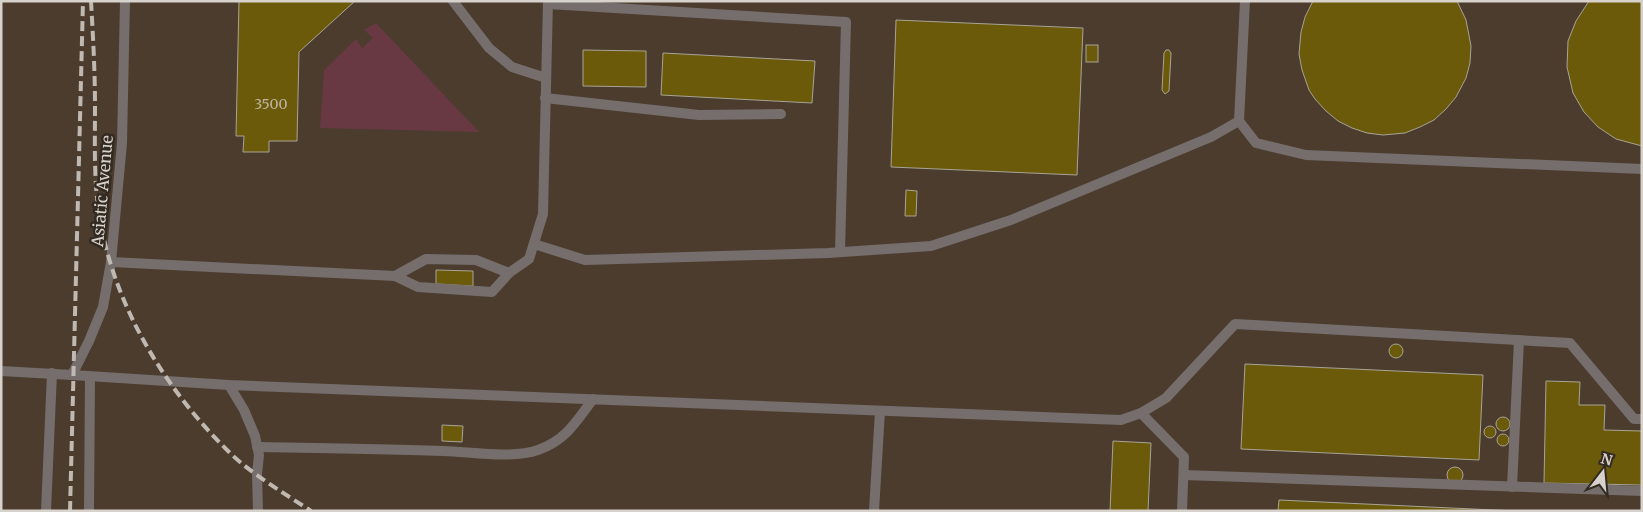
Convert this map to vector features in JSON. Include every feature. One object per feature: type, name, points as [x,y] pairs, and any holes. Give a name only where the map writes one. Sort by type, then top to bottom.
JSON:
[{"type":"street","name":"Asiatic Avenue","points":[[72,375],[89,342],[103,307],[111,262],[122,143],[125,1]]},
{"type":"street","points":[[453,1],[489,48],[512,67],[546,78]]},
{"type":"street","points":[[1246,1],[1239,121],[1256,143],[1306,155],[1642,169]]},
{"type":"street","points":[[111,262],[395,276],[418,287],[492,292],[509,273],[529,259],[543,214],[548,3],[846,22],[840,252]]},
{"type":"street","points":[[545,98],[698,115],[781,114]]},
{"type":"street","points":[[534,244],[585,260],[840,252],[931,246],[1011,220],[1211,137],[1239,121]]},
{"type":"street","points":[[395,276],[426,259],[476,260],[509,273]]},
{"type":"street","points":[[1,371],[229,385],[1121,420],[1141,413],[1166,398],[1235,324],[1570,343],[1634,419],[1642,419]]},
{"type":"street","points":[[1512,486],[1519,340]]},
{"type":"street","points":[[46,511],[52,374]]},
{"type":"street","points":[[89,511],[90,376]]},
{"type":"street","points":[[229,385],[244,410],[255,436],[259,455],[257,474],[258,511]]},
{"type":"street","points":[[257,447],[360,448],[478,452],[503,455],[524,454],[539,450],[566,435],[593,399]]},
{"type":"street","points":[[874,511],[880,411]]},
{"type":"street","points":[[1141,413],[1184,456],[1182,511]]},
{"type":"street","points":[[1184,475],[1642,491]]},
{"type":"shaded area","points":[[1,1],[1642,1],[1642,511],[1,511]]},
{"type":"shaded area","points":[[376,23],[479,132],[320,128],[324,70],[356,39],[362,48],[373,38],[364,30]]},
{"type":"building","points":[[239,1],[355,1],[299,52],[297,141],[269,141],[269,152],[243,152],[244,136],[236,136]]},
{"type":"building","points":[[1313,1],[1457,1],[1466,20],[1471,46],[1470,63],[1466,78],[1456,97],[1434,120],[1405,133],[1383,135],[1367,133],[1338,121],[1315,99],[1309,90],[1302,70],[1299,54],[1301,32],[1305,17]]},
{"type":"building","points":[[1589,1],[1642,1],[1642,146],[1616,139],[1598,127],[1584,112],[1573,93],[1567,67],[1568,41],[1576,21]]},
{"type":"building","points":[[896,20],[1083,28],[1077,175],[891,167]]},
{"type":"building","points":[[1086,45],[1098,45],[1098,62],[1086,62]]},
{"type":"building","points":[[583,50],[646,51],[646,87],[583,86]]},
{"type":"building","points":[[1166,50],[1169,50],[1171,53],[1169,91],[1165,94],[1162,90],[1164,53]]},
{"type":"building","points":[[663,53],[815,61],[812,103],[661,95]]},
{"type":"building","points":[[906,190],[917,191],[916,216],[905,216]]},
{"type":"building","points":[[436,270],[473,271],[473,286],[436,284]]},
{"type":"building","points":[[1396,344],[1401,346],[1403,351],[1401,356],[1396,358],[1391,356],[1389,351],[1391,346]]},
{"type":"building","points":[[1245,364],[1483,375],[1479,460],[1241,449]]},
{"type":"building","points":[[1546,381],[1580,382],[1579,405],[1605,405],[1604,430],[1642,431],[1642,485],[1544,483]]},
{"type":"building","points":[[1503,417],[1508,419],[1510,424],[1508,429],[1503,431],[1498,429],[1496,424],[1498,419]]},
{"type":"building","points":[[442,425],[463,426],[462,442],[442,441]]},
{"type":"building","points":[[1488,426],[1492,426],[1496,432],[1492,438],[1488,438],[1484,434],[1484,430]]},
{"type":"building","points":[[1505,434],[1508,435],[1508,445],[1501,446],[1498,445],[1497,438],[1498,435]]},
{"type":"building","points":[[1113,441],[1151,443],[1148,511],[1110,511]]},
{"type":"building","points":[[1455,467],[1463,475],[1455,483],[1447,475]]},
{"type":"building","points":[[1279,500],[1516,511],[1278,511]]},
{"type":"railway","points":[[70,511],[83,1]]},
{"type":"railway","points":[[91,1],[97,198],[103,234],[112,269],[125,303],[159,367],[203,425],[247,468],[311,511]]}]
